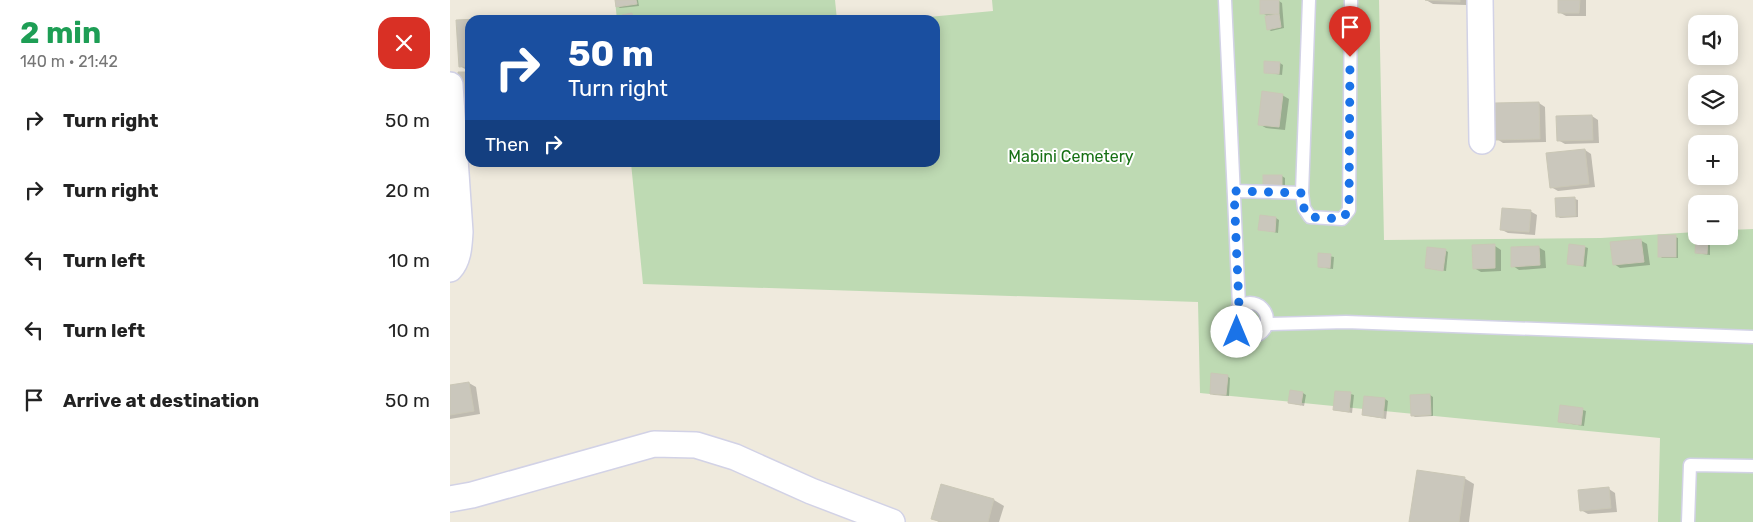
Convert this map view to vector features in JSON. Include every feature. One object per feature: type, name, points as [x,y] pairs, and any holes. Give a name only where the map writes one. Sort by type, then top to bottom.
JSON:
[{"type":"street","points":[[1480,0],[1482,141]]},
{"type":"street","points":[[450,85],[460,232],[459,249],[454,264],[450,269]]},
{"type":"street","points":[[450,498],[472,495],[654,444],[696,445],[735,457],[812,491],[892,522]]},
{"type":"lane","points":[[1225,0],[1239,306]]},
{"type":"lane","points":[[1309,0],[1302,193],[1304,208],[1310,217],[1342,219],[1349,210],[1351,0]]},
{"type":"lane","points":[[1234,191],[1302,193]]},
{"type":"lane","points":[[1251,303],[1261,307],[1267,318],[1267,324],[1263,332],[1252,338],[1240,335],[1233,326],[1232,320],[1233,314],[1239,306],[1251,303]]},
{"type":"lane","points":[[1267,324],[1346,322],[1753,337]]},
{"type":"lane","points":[[1688,522],[1690,465],[1753,466]]},
{"type":"green space","points":[[615,0],[835,0],[836,15],[616,15]]},
{"type":"green space","name":"Mabini Cemetery","points":[[992,0],[1379,0],[1384,240],[1601,238],[1688,233],[1688,245],[1738,245],[1738,230],[1753,229],[1753,522],[1658,522],[1660,438],[1200,393],[1198,302],[643,284],[631,167],[940,167],[940,16],[993,11]]},
{"type":"building","points":[[615,0],[636,0],[637,4],[616,7]]},
{"type":"building","points":[[1260,0],[1279,0],[1279,14],[1260,14]]},
{"type":"building","points":[[1425,0],[1460,0],[1460,2]]},
{"type":"building","points":[[1558,0],[1580,0],[1579,13],[1558,13]]},
{"type":"building","points":[[1279,14],[1281,27],[1267,30],[1265,16]]},
{"type":"building","points":[[456,20],[465,20],[465,66],[459,67]]},
{"type":"building","points":[[1264,61],[1280,62],[1279,74],[1264,73]]},
{"type":"building","points":[[458,72],[465,72],[465,106],[459,106]]},
{"type":"building","points":[[1262,91],[1283,94],[1279,127],[1258,125]]},
{"type":"building","points":[[1539,102],[1540,139],[1495,140],[1495,103]]},
{"type":"building","points":[[1592,115],[1593,140],[1557,141],[1556,116]]},
{"type":"building","points":[[1585,149],[1589,184],[1550,188],[1546,153]]},
{"type":"building","points":[[1263,175],[1282,175],[1282,185],[1263,185]]},
{"type":"building","points":[[1575,197],[1576,216],[1556,217],[1555,198]]},
{"type":"building","points":[[1502,208],[1531,210],[1529,232],[1500,230]]},
{"type":"building","points":[[1260,215],[1276,217],[1275,232],[1258,230]]},
{"type":"building","points":[[1658,235],[1676,235],[1676,257],[1658,257]]},
{"type":"building","points":[[1641,239],[1644,262],[1613,265],[1610,242]]},
{"type":"building","points":[[1495,244],[1495,268],[1473,269],[1472,245]]},
{"type":"building","points":[[1569,244],[1585,246],[1583,266],[1567,264]]},
{"type":"building","points":[[1696,245],[1708,245],[1707,254],[1695,253]]},
{"type":"building","points":[[1539,246],[1540,265],[1511,267],[1511,247]]},
{"type":"building","points":[[1427,247],[1446,249],[1443,271],[1425,268]]},
{"type":"building","points":[[1318,253],[1331,254],[1330,268],[1318,267]]},
{"type":"building","points":[[1211,373],[1228,375],[1226,395],[1210,394]]},
{"type":"building","points":[[469,382],[474,411],[450,415],[450,385]]},
{"type":"building","points":[[1290,390],[1303,392],[1301,405],[1288,403]]},
{"type":"building","points":[[1335,391],[1351,392],[1349,412],[1333,410]]},
{"type":"building","points":[[1430,394],[1431,415],[1411,416],[1410,395]]},
{"type":"building","points":[[1364,396],[1385,398],[1383,418],[1362,415]]},
{"type":"building","points":[[1560,405],[1583,408],[1581,425],[1558,422]]},
{"type":"building","points":[[1417,470],[1465,477],[1459,522],[1409,522]]},
{"type":"building","points":[[941,484],[994,499],[988,522],[942,522],[931,519]]},
{"type":"building","points":[[1609,487],[1611,508],[1580,511],[1578,490]]},
{"type":"route","points":[[1237,332],[1232,320],[1233,314],[1239,306],[1234,191],[1302,193],[1304,208],[1310,217],[1342,219],[1349,210],[1350,57]]}]
